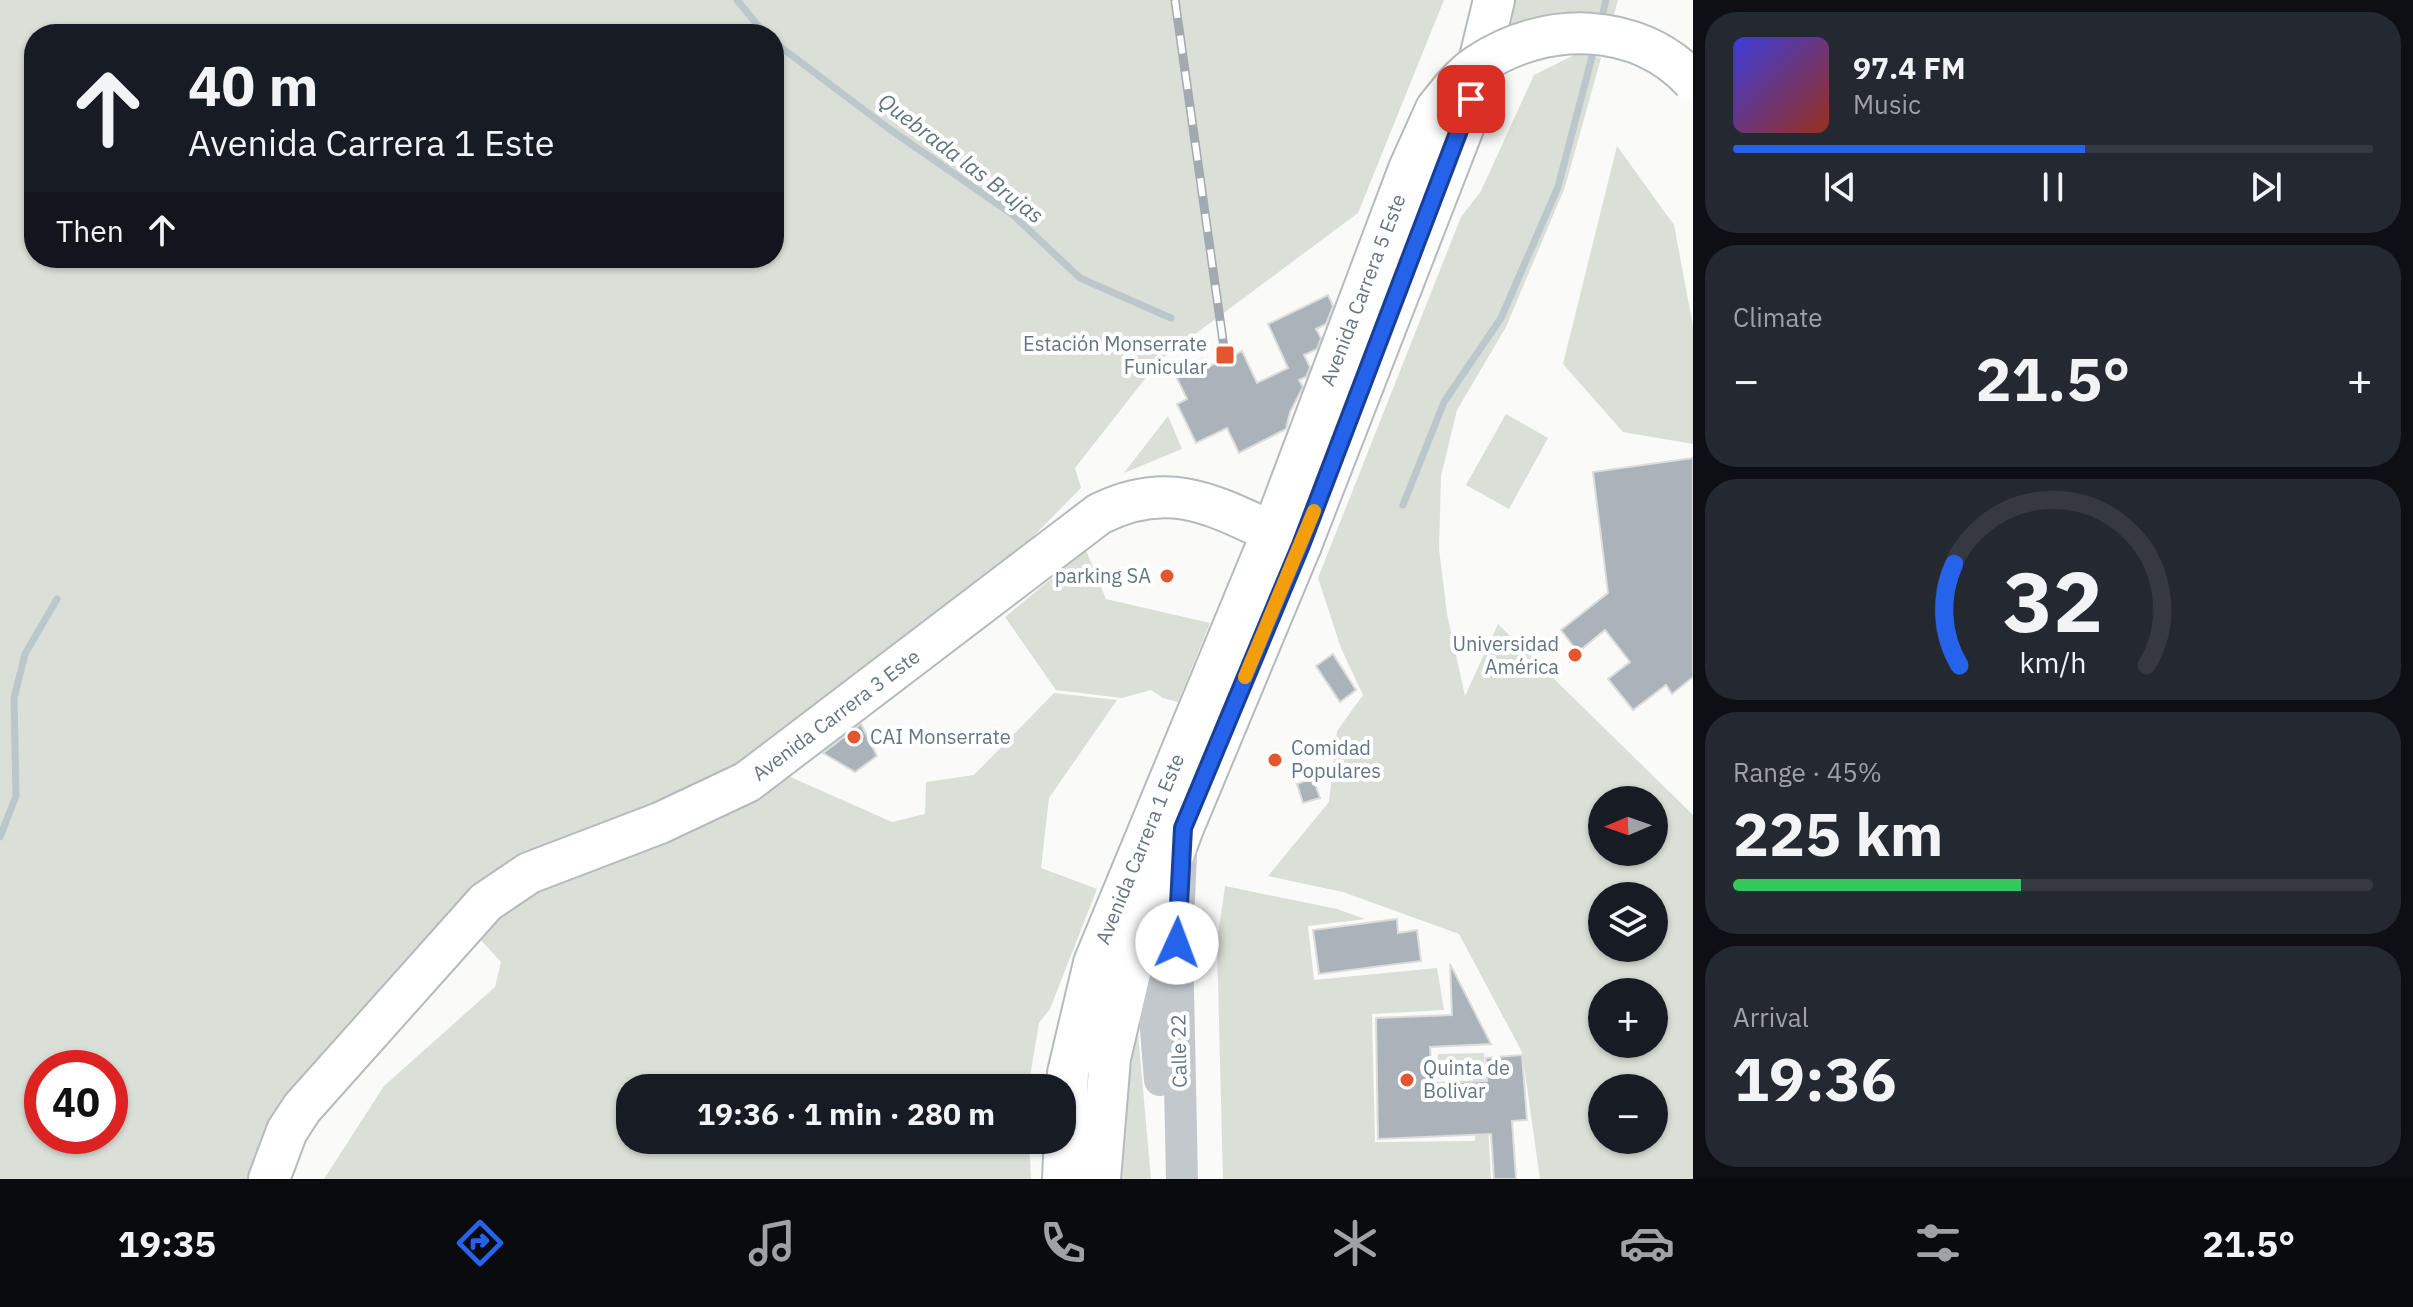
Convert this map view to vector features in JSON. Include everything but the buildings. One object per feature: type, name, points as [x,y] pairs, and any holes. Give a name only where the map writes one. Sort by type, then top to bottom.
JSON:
[{"type":"main road","name":"Avenida Carrera 5 Este","points":[[1286,539],[1463,128],[1494,0]]},
{"type":"main road","name":"Avenida Carrera 5 Este","points":[[1286,539],[1409,169],[1436,109],[1460,80],[1479,64],[1534,40],[1564,34],[1613,35],[1646,44],[1678,65],[1693,81]]},
{"type":"main road","name":"Avenida Carrera 3 Este","points":[[269,1179],[287,1131],[302,1108],[486,902],[508,885],[542,867],[709,802],[747,782],[1049,551],[1099,514],[1123,502],[1162,494],[1182,497],[1286,539]]},
{"type":"main road","name":"Avenida Carrera 1 Este","points":[[1100,1179],[1115,1027],[1142,940],[1286,539]]},
{"type":"main road","name":"Avenida Carrera 1 Este","points":[[1063,1179],[1064,1117],[1076,1031],[1094,963],[1135,857],[1286,539]]},
{"type":"street","name":"Calle 22","points":[[1182,1179],[1177,922],[1183,828]]},
{"type":"street","name":"Calle 22","points":[[1135,857],[1136,905],[1155,1019],[1163,1179]]},
{"type":"shaded area","points":[[0,0],[1444,0],[1358,213],[1159,361],[1075,468],[1081,488],[1014,556],[753,761],[552,852],[259,1179],[0,1179]]},
{"type":"shaded area","points":[[1509,0],[1618,0],[1612,22],[1500,37]]},
{"type":"shaded area","points":[[1578,53],[1601,58],[1565,187],[1506,327],[1457,410],[1441,476],[1439,549],[1447,614],[1465,696],[1498,624],[1663,786],[1588,786],[1588,866],[1668,866],[1668,791],[1693,815],[1693,1179],[1540,1179],[1522,1052],[1459,934],[1343,892],[1268,876],[1329,802],[1337,731],[1363,695],[1341,648],[1318,578],[1461,217],[1481,191],[1534,75]]},
{"type":"shaded area","points":[[1617,146],[1674,225],[1693,326],[1693,444],[1623,432],[1563,364]]},
{"type":"shaded area","points":[[1506,414],[1548,438],[1509,509],[1466,485]]},
{"type":"shaded area","points":[[1168,416],[1182,449],[1124,473]]},
{"type":"shaded area","points":[[1086,550],[1106,599],[1210,623],[1178,702],[1163,698],[1151,690],[1122,698],[1056,690],[1005,617]]},
{"type":"shaded area","points":[[1054,693],[1117,700],[1049,798],[1041,868],[1097,889],[1050,1009],[1039,1023],[1030,1074],[616,1074],[616,1154],[1030,1154],[1031,1179],[324,1179],[384,1086],[495,987],[501,962],[479,938],[490,908],[786,775],[892,822],[925,814],[926,782],[974,775]]},
{"type":"shaded area","points":[[1225,886],[1337,909],[1365,919],[1308,926],[1314,980],[1437,968],[1444,1010],[1372,1014],[1375,1142],[1475,1141],[1473,1077],[1438,1079],[1438,1054],[1484,1053],[1491,1179],[1223,1179],[1217,943]]},
{"type":"shaded area","points":[[1135,999],[1151,1179],[1122,1179]]},
{"type":"waterway","name":"Quebrada las Brujas","points":[[737,0],[757,24]]},
{"type":"waterway","points":[[1601,21],[1606,0]]},
{"type":"waterway","points":[[1403,505],[1444,402],[1501,318],[1558,187],[1595,45]]},
{"type":"waterway","name":"Quebrada las Brujas","points":[[784,50],[888,128],[1012,214],[1080,278],[1171,318]]},
{"type":"waterway","points":[[0,837],[16,796],[14,698],[25,654],[57,599]]},
{"type":"railway","points":[[1175,0],[1225,355]]},
{"type":"slow traffic","points":[[1245,677],[1314,511]]},
{"type":"place","name":"Estación Monserrate Funicular","points":[[1225,355]]},
{"type":"place","name":"parking SA","points":[[1167,576]]},
{"type":"place","name":"Universidad América","points":[[1575,655]]},
{"type":"place","name":"CAI Monserrate","points":[[854,737]]},
{"type":"place","name":"Comidad Populares","points":[[1275,760]]},
{"type":"place","name":"Quinta de Bolivar","points":[[1407,1080]]},
{"type":"route","points":[[1177,943],[1183,828],[1301,545],[1463,128],[1471,99]]}]
